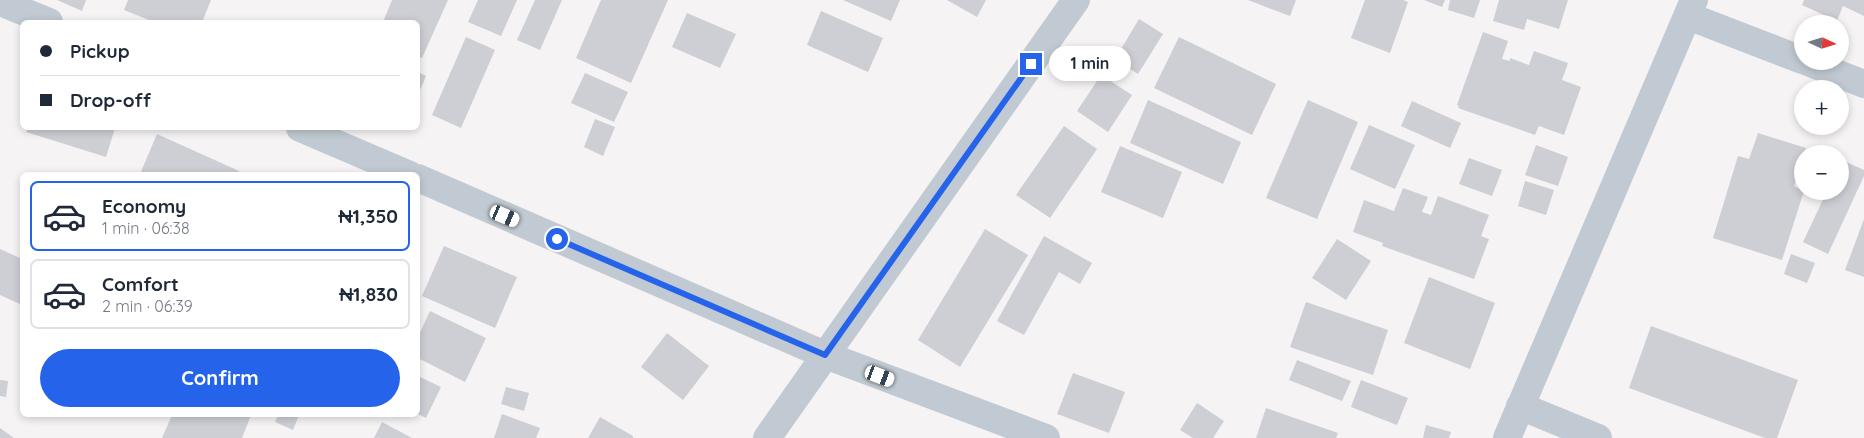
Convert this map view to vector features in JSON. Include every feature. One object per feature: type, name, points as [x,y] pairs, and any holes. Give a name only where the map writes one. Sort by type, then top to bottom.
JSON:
[{"type":"street","points":[[767,438],[1076,0]]},
{"type":"street","points":[[0,2],[44,20]]},
{"type":"street","points":[[1507,438],[1691,8],[1794,56]]},
{"type":"street","points":[[1827,70],[1864,84]]},
{"type":"street","points":[[305,130],[403,172]]},
{"type":"street","points":[[420,179],[825,355],[1046,438]]},
{"type":"street","points":[[1520,406],[1598,438]]},
{"type":"building","points":[[57,0],[86,0],[82,11]]},
{"type":"building","points":[[128,0],[211,0],[203,20],[149,20],[124,10]]},
{"type":"building","points":[[392,0],[448,0],[422,58],[420,57],[420,20],[384,20]]},
{"type":"building","points":[[478,0],[517,0],[501,36],[468,22]]},
{"type":"building","points":[[535,0],[562,0],[540,50],[517,40]]},
{"type":"building","points":[[601,0],[668,0],[631,83],[576,58]]},
{"type":"building","points":[[843,0],[900,0],[891,21]]},
{"type":"building","points":[[947,0],[986,0],[977,17]]},
{"type":"building","points":[[1248,0],[1296,0],[1290,16]]},
{"type":"building","points":[[1365,0],[1403,0],[1408,2],[1390,53],[1351,38]]},
{"type":"building","points":[[1424,0],[1445,0],[1442,7]]},
{"type":"building","points":[[1450,0],[1480,0],[1474,18],[1448,10]]},
{"type":"building","points":[[1499,0],[1568,0],[1559,29],[1527,19],[1524,30],[1493,21]]},
{"type":"building","points":[[1804,0],[1864,0],[1864,16],[1843,6],[1839,15],[1824,15],[1802,5]]},
{"type":"building","points":[[821,11],[883,38],[868,72],[807,45]]},
{"type":"building","points":[[687,13],[736,34],[720,68],[672,47]]},
{"type":"building","points":[[1139,19],[1163,34],[1138,74],[1115,59]]},
{"type":"building","points":[[1483,32],[1508,41],[1502,59],[1510,61],[1510,58],[1529,65],[1534,51],[1568,63],[1562,80],[1581,87],[1564,135],[1539,126],[1535,135],[1458,108],[1459,106],[1457,105]]},
{"type":"building","points":[[466,37],[495,50],[461,128],[432,115]]},
{"type":"building","points":[[1179,37],[1276,84],[1252,135],[1154,88]]},
{"type":"building","points":[[420,73],[426,76],[420,90]]},
{"type":"building","points":[[585,73],[628,92],[614,122],[571,103]]},
{"type":"building","points":[[1101,75],[1132,95],[1108,132],[1077,111]]},
{"type":"building","points":[[1148,100],[1241,142],[1223,184],[1130,143]]},
{"type":"building","points":[[1308,100],[1358,122],[1317,219],[1266,198]]},
{"type":"building","points":[[1412,101],[1461,123],[1450,148],[1401,126]]},
{"type":"building","points":[[595,119],[615,127],[603,156],[584,147]]},
{"type":"building","points":[[1369,125],[1415,145],[1395,189],[1350,169]]},
{"type":"building","points":[[1064,126],[1097,149],[1050,218],[1016,195]]},
{"type":"building","points":[[27,130],[114,130],[106,157],[26,132]]},
{"type":"building","points":[[1758,133],[1796,145],[1794,145],[1794,200],[1801,200],[1782,260],[1713,238],[1738,156],[1749,159]]},
{"type":"building","points":[[157,134],[239,171],[238,172],[141,172]]},
{"type":"building","points":[[1536,145],[1568,157],[1558,186],[1525,175]]},
{"type":"building","points":[[1120,146],[1182,172],[1163,218],[1101,192]]},
{"type":"building","points":[[1469,158],[1502,170],[1492,196],[1459,184]]},
{"type":"building","points":[[1849,163],[1864,170],[1864,176],[1828,254],[1803,242],[1823,200],[1849,200]]},
{"type":"building","points":[[1525,181],[1554,190],[1546,215],[1518,206]]},
{"type":"building","points":[[1403,188],[1428,197],[1422,212],[1431,215],[1438,196],[1489,215],[1481,236],[1489,239],[1474,279],[1382,246],[1383,243],[1353,232],[1364,200],[1394,211]]},
{"type":"building","points":[[1864,219],[1864,277],[1845,270]]},
{"type":"building","points":[[985,229],[1028,255],[960,367],[918,340]]},
{"type":"building","points":[[1044,236],[1092,263],[1080,284],[1059,272],[1024,335],[997,321]]},
{"type":"building","points":[[1337,239],[1371,261],[1346,300],[1312,278]]},
{"type":"building","points":[[444,246],[517,277],[495,328],[422,296]]},
{"type":"building","points":[[0,249],[20,258],[20,304],[0,295]]},
{"type":"building","points":[[1791,254],[1815,263],[1807,283],[1784,274]]},
{"type":"building","points":[[1429,277],[1495,303],[1470,369],[1404,343]]},
{"type":"building","points":[[1306,302],[1388,330],[1373,375],[1290,347]]},
{"type":"building","points":[[430,311],[486,338],[465,382],[420,359],[420,333]]},
{"type":"building","points":[[1651,326],[1798,380],[1777,438],[1765,438],[1629,388]]},
{"type":"building","points":[[667,333],[709,366],[683,400],[641,367]]},
{"type":"building","points":[[1297,360],[1351,381],[1342,401],[1289,380]]},
{"type":"building","points":[[1073,373],[1125,392],[1109,433],[1057,414]]},
{"type":"building","points":[[420,377],[441,387],[426,418],[420,415]]},
{"type":"building","points":[[0,380],[8,381],[6,397],[0,396]]},
{"type":"building","points":[[1361,380],[1408,398],[1397,425],[1351,407]]},
{"type":"building","points":[[506,387],[529,393],[524,411],[501,404]]},
{"type":"building","points":[[1197,403],[1224,421],[1213,438],[1193,438],[1180,430]]},
{"type":"building","points":[[1266,408],[1338,433],[1336,438],[1256,438]]},
{"type":"building","points":[[502,414],[540,428],[536,438],[494,438]]},
{"type":"building","points":[[171,417],[250,417],[242,438],[162,438]]},
{"type":"building","points":[[277,417],[298,417],[293,430],[275,422]]},
{"type":"building","points":[[600,417],[633,436],[633,438],[588,438]]},
{"type":"building","points":[[382,422],[412,438],[374,438]]},
{"type":"building","points":[[1426,425],[1451,432],[1449,438],[1423,438]]},
{"type":"building","points":[[0,428],[14,438],[0,438]]},
{"type":"route","points":[[557,239],[825,355],[1031,64]]}]
